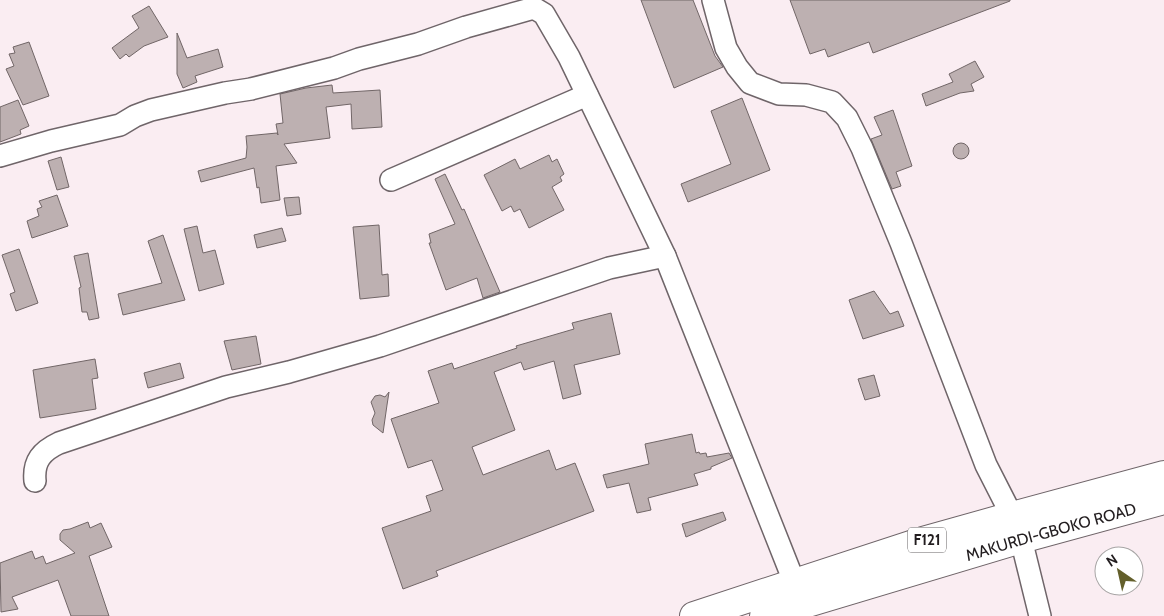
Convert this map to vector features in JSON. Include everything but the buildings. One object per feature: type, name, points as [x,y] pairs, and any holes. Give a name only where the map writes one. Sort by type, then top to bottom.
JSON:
[{"type":"main road","name":"F121","points":[[694,616],[923,542],[1016,528],[1164,475]]},
{"type":"main road","name":"MAKURDI-GBOKO ROAD","points":[[764,616],[1016,528],[1164,500]]},
{"type":"street","points":[[713,0],[726,48],[737,67],[750,83],[779,94],[806,96],[832,102],[847,118],[862,148],[986,465],[1016,528],[1040,616]]},
{"type":"street","points":[[0,156],[50,140],[120,125],[151,110],[251,89],[334,68],[359,59],[418,44],[466,26],[534,8],[546,7],[666,256],[795,584]]},
{"type":"street","points":[[391,180],[587,95]]},
{"type":"street","points":[[35,481],[36,467],[42,454],[46,449],[59,443],[226,387],[289,372],[380,346],[609,268],[666,256]]}]
